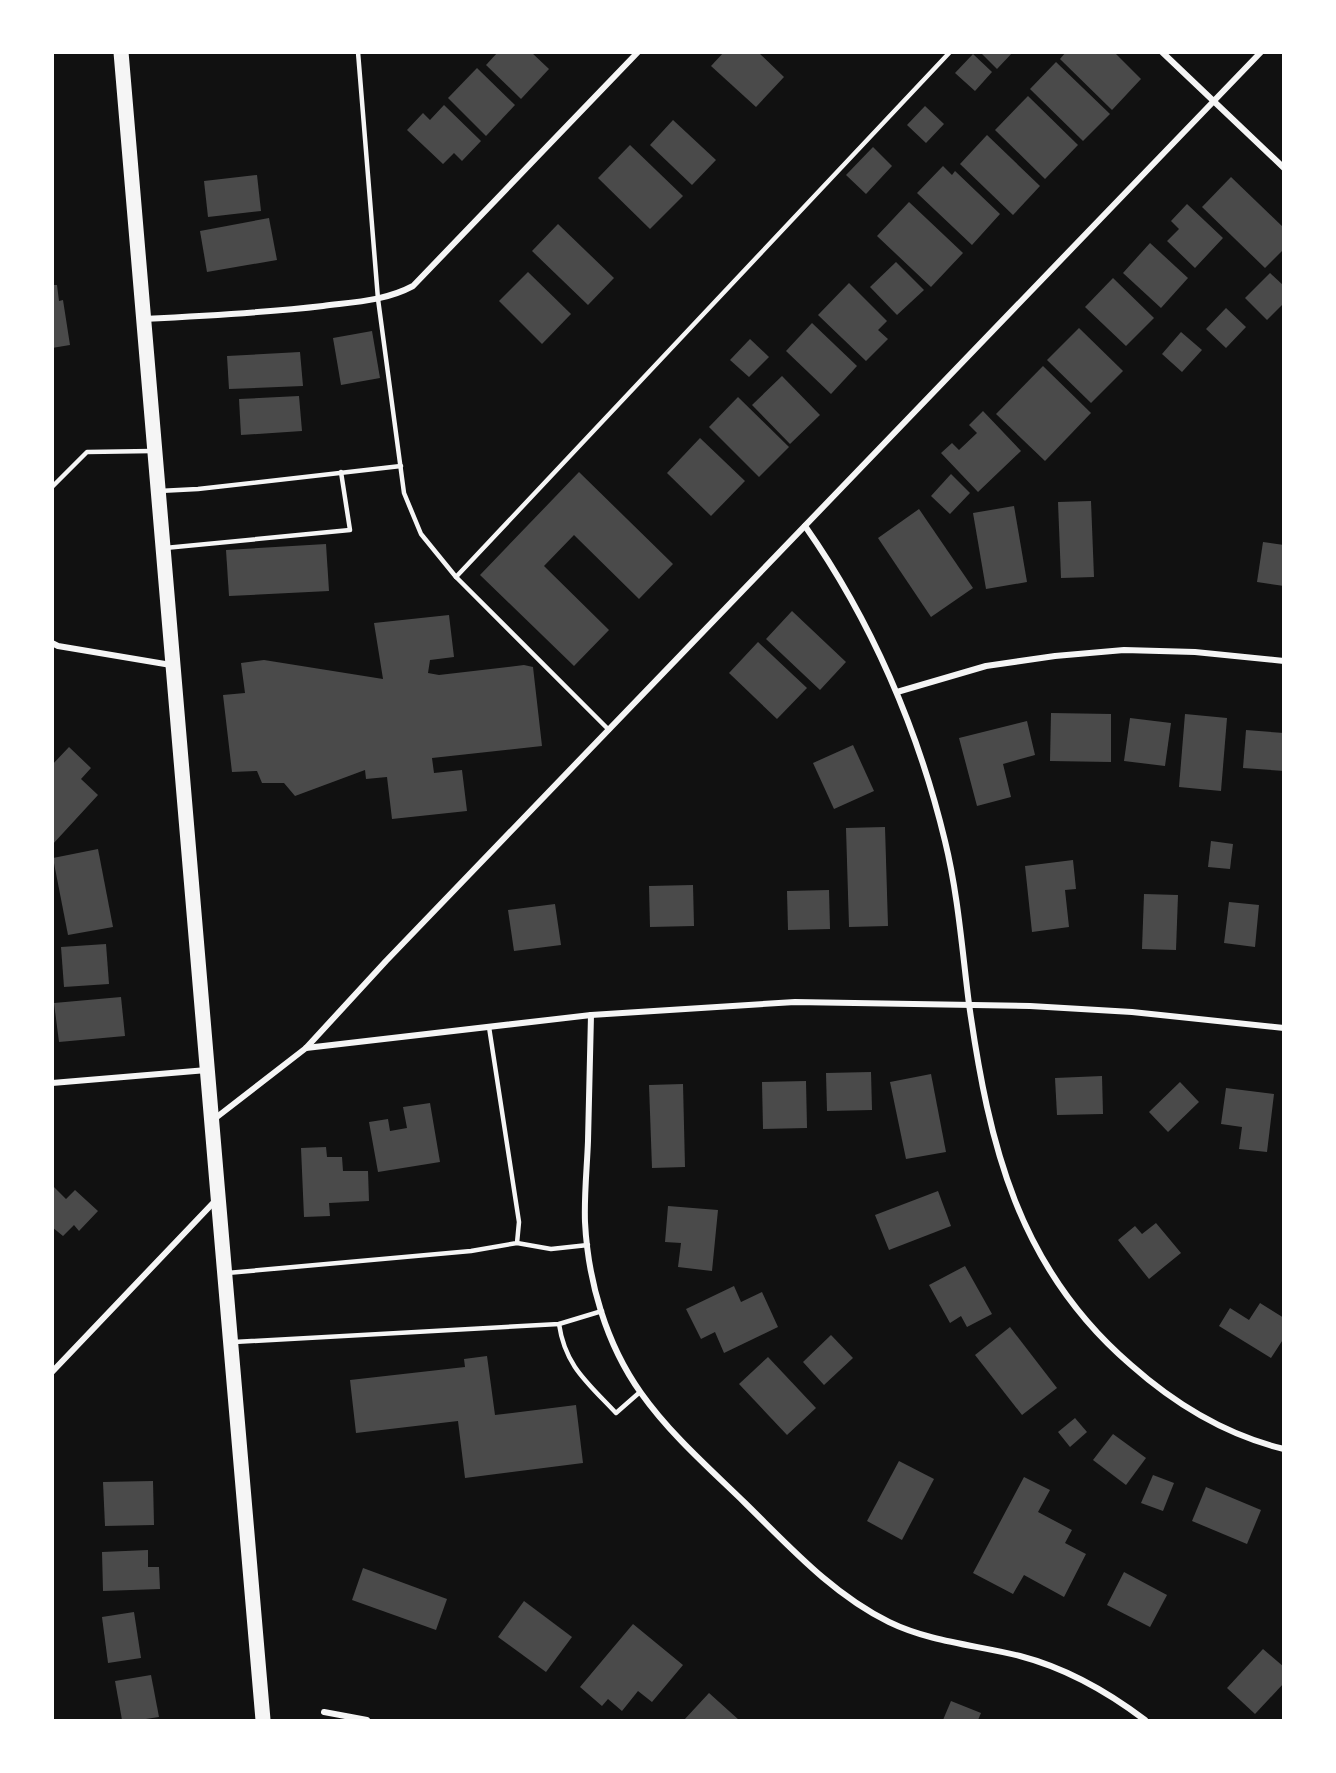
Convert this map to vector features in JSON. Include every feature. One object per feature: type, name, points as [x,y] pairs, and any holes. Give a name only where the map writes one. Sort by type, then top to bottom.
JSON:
[{"type":"main road","points":[[121,52],[156,492],[163,548],[171,666],[263,1720]]},
{"type":"street","points":[[142,319],[283,310],[378,299],[398,294],[413,286],[638,52]]},
{"type":"street","points":[[1162,52],[1284,168]]},
{"type":"street","points":[[212,1121],[306,1048],[1261,52]]},
{"type":"street","points":[[805,526],[850,597],[897,692],[921,757],[945,841],[955,890],[969,1005],[986,1109],[1003,1169],[1027,1232],[1061,1288],[1109,1346],[1153,1385],[1177,1402],[1221,1426],[1270,1446],[1284,1449]]},
{"type":"street","points":[[52,643],[58,646],[171,666]]},
{"type":"street","points":[[897,692],[986,666],[1055,656],[1124,650],[1195,652],[1284,662]]},
{"type":"street","points":[[306,1048],[591,1015],[795,1002],[1030,1006],[1132,1012],[1284,1028]]},
{"type":"street","points":[[591,1015],[585,1221],[591,1272],[602,1311],[618,1353],[640,1392],[674,1434],[799,1556],[862,1607],[920,1635],[1020,1656],[1051,1666],[1100,1690],[1145,1720]]},
{"type":"street","points":[[52,1083],[208,1070]]},
{"type":"street","points":[[52,1372],[218,1197]]},
{"type":"street","points":[[324,1712],[367,1720]]},
{"type":"lane","points":[[358,52],[378,299],[404,493],[421,534],[456,577],[609,730]]},
{"type":"lane","points":[[456,577],[950,52]]},
{"type":"lane","points":[[52,487],[87,452],[153,451]]},
{"type":"lane","points":[[156,492],[401,466]]},
{"type":"lane","points":[[163,548],[350,530],[341,472]]},
{"type":"lane","points":[[489,1027],[519,1222],[517,1243]]},
{"type":"lane","points":[[225,1273],[471,1251],[517,1243],[551,1249],[588,1245]]},
{"type":"lane","points":[[231,1342],[560,1324],[602,1311]]},
{"type":"lane","points":[[560,1324],[562,1345],[576,1371],[616,1413],[640,1392]]},
{"type":"building","points":[[498,52],[531,52],[549,69],[521,99],[486,65]]},
{"type":"building","points":[[724,52],[758,52],[784,77],[756,107],[711,66]]},
{"type":"building","points":[[980,52],[1013,52],[997,69]]},
{"type":"building","points":[[1066,52],[1114,52],[1141,79],[1112,110],[1060,59]]},
{"type":"building","points":[[973,54],[992,72],[975,91],[955,73]]},
{"type":"building","points":[[1056,62],[1110,114],[1083,141],[1030,89]]},
{"type":"building","points":[[477,68],[515,105],[486,136],[448,98]]},
{"type":"building","points":[[1028,96],[1078,145],[1045,179],[995,130]]},
{"type":"building","points":[[444,105],[481,141],[462,161],[454,153],[443,164],[407,130],[423,113],[430,120]]},
{"type":"building","points":[[925,106],[944,124],[926,143],[907,125]]},
{"type":"building","points":[[673,120],[716,160],[692,185],[650,145]]},
{"type":"building","points":[[987,135],[1040,186],[1013,215],[960,164]]},
{"type":"building","points":[[630,145],[683,196],[650,229],[598,178]]},
{"type":"building","points":[[873,147],[892,166],[866,194],[846,175]]},
{"type":"building","points":[[943,166],[952,175],[955,171],[1000,214],[972,245],[917,193]]},
{"type":"building","points":[[257,175],[261,211],[208,217],[204,181]]},
{"type":"building","points":[[1231,177],[1284,228],[1284,249],[1265,268],[1202,207]]},
{"type":"building","points":[[909,202],[963,253],[931,287],[877,236]]},
{"type":"building","points":[[1187,204],[1223,238],[1195,268],[1167,241],[1179,229],[1171,221]]},
{"type":"building","points":[[269,218],[277,260],[207,272],[200,231]]},
{"type":"building","points":[[558,224],[614,278],[588,305],[532,251]]},
{"type":"building","points":[[1150,243],[1188,278],[1161,308],[1123,273]]},
{"type":"building","points":[[896,262],[924,290],[897,315],[870,287]]},
{"type":"building","points":[[528,272],[571,314],[542,344],[499,301]]},
{"type":"building","points":[[1270,273],[1284,286],[1284,303],[1267,320],[1245,298]]},
{"type":"building","points":[[1113,278],[1154,318],[1126,346],[1085,307]]},
{"type":"building","points":[[849,283],[887,321],[878,330],[888,339],[866,361],[818,315]]},
{"type":"building","points":[[52,285],[57,285],[59,301],[63,300],[70,345],[52,348]]},
{"type":"building","points":[[1226,308],[1246,327],[1226,348],[1206,329]]},
{"type":"building","points":[[812,323],[857,366],[831,394],[786,351]]},
{"type":"building","points":[[1079,328],[1123,371],[1091,403],[1047,360]]},
{"type":"building","points":[[372,331],[380,378],[341,385],[333,338]]},
{"type":"building","points":[[1181,332],[1202,350],[1182,372],[1162,354]]},
{"type":"building","points":[[750,339],[769,357],[749,377],[730,360]]},
{"type":"building","points":[[300,352],[303,386],[229,389],[227,356]]},
{"type":"building","points":[[1043,366],[1091,413],[1045,461],[996,414]]},
{"type":"building","points":[[782,376],[820,415],[790,444],[752,405]]},
{"type":"building","points":[[299,396],[302,431],[241,435],[239,399]]},
{"type":"building","points":[[738,397],[789,447],[759,477],[709,427]]},
{"type":"building","points":[[983,411],[1021,451],[978,492],[941,453],[952,443],[959,450],[977,433],[969,425]]},
{"type":"building","points":[[700,438],[745,481],[711,516],[667,473]]},
{"type":"building","points":[[579,472],[673,564],[639,599],[574,535],[544,566],[609,630],[574,666],[480,575]]},
{"type":"building","points":[[951,474],[970,493],[950,514],[931,496]]},
{"type":"building","points":[[1091,501],[1094,577],[1061,578],[1058,502]]},
{"type":"building","points":[[1014,506],[1027,582],[986,589],[973,513]]},
{"type":"building","points":[[919,509],[973,588],[931,617],[878,538]]},
{"type":"building","points":[[1263,542],[1284,545],[1284,586],[1257,582]]},
{"type":"building","points":[[326,544],[329,591],[229,596],[226,550]]},
{"type":"building","points":[[792,611],[846,662],[820,690],[766,639]]},
{"type":"building","points":[[449,615],[454,657],[430,660],[428,673],[439,675],[524,665],[533,667],[542,746],[432,758],[434,773],[462,770],[467,811],[392,819],[387,777],[366,779],[365,770],[295,796],[284,783],[262,783],[257,771],[232,772],[223,695],[245,693],[241,663],[264,660],[383,679],[374,623]]},
{"type":"building","points":[[758,642],[807,688],[777,719],[729,673]]},
{"type":"building","points":[[1051,713],[1111,714],[1111,762],[1050,761]]},
{"type":"building","points":[[1185,714],[1227,718],[1221,791],[1179,787]]},
{"type":"building","points":[[1130,718],[1171,723],[1165,766],[1124,761]]},
{"type":"building","points":[[1027,721],[1035,755],[1003,764],[1011,797],[977,806],[959,738]]},
{"type":"building","points":[[1246,730],[1284,733],[1284,771],[1243,768]]},
{"type":"building","points":[[853,745],[874,791],[834,809],[813,763]]},
{"type":"building","points":[[69,747],[91,768],[81,779],[98,795],[52,845],[52,765]]},
{"type":"building","points":[[885,827],[888,926],[849,927],[846,828]]},
{"type":"building","points":[[1211,841],[1233,844],[1230,869],[1208,867]]},
{"type":"building","points":[[98,849],[113,927],[68,935],[53,858]]},
{"type":"building","points":[[1073,860],[1076,889],[1065,890],[1069,927],[1032,932],[1025,866]]},
{"type":"building","points":[[693,885],[694,926],[650,927],[649,886]]},
{"type":"building","points":[[829,890],[830,929],[788,930],[787,891]]},
{"type":"building","points":[[1144,894],[1178,895],[1176,950],[1142,949]]},
{"type":"building","points":[[1229,902],[1259,905],[1255,947],[1224,943]]},
{"type":"building","points":[[555,904],[561,945],[514,951],[508,910]]},
{"type":"building","points":[[106,944],[109,984],[64,987],[61,947]]},
{"type":"building","points":[[121,997],[125,1036],[59,1042],[54,1003]]},
{"type":"building","points":[[871,1072],[872,1110],[827,1111],[826,1073]]},
{"type":"building","points":[[931,1074],[946,1152],[906,1159],[890,1082]]},
{"type":"building","points":[[1102,1076],[1103,1114],[1057,1115],[1055,1078]]},
{"type":"building","points":[[806,1081],[807,1128],[763,1129],[762,1082]]},
{"type":"building","points":[[1180,1082],[1199,1102],[1168,1132],[1149,1112]]},
{"type":"building","points":[[683,1084],[685,1167],[652,1168],[649,1085]]},
{"type":"building","points":[[1226,1088],[1274,1094],[1267,1152],[1239,1149],[1242,1127],[1221,1124]]},
{"type":"building","points":[[430,1103],[440,1162],[378,1172],[369,1122],[388,1119],[390,1131],[407,1128],[403,1107]]},
{"type":"building","points":[[326,1147],[327,1157],[342,1157],[343,1171],[368,1171],[369,1201],[329,1203],[330,1216],[304,1217],[301,1148]]},
{"type":"building","points":[[52,1185],[66,1199],[75,1190],[98,1211],[79,1231],[74,1225],[63,1236],[52,1227]]},
{"type":"building","points":[[938,1191],[951,1226],[889,1250],[875,1215]]},
{"type":"building","points":[[668,1206],[718,1210],[712,1271],[678,1267],[681,1243],[665,1242]]},
{"type":"building","points":[[1156,1223],[1181,1253],[1149,1279],[1118,1240],[1135,1226],[1142,1234]]},
{"type":"building","points":[[965,1266],[992,1314],[967,1327],[961,1316],[950,1323],[929,1285]]},
{"type":"building","points":[[734,1286],[741,1302],[762,1292],[778,1327],[724,1353],[715,1332],[701,1339],[686,1309]]},
{"type":"building","points":[[1260,1303],[1284,1318],[1284,1338],[1271,1358],[1219,1326],[1230,1308],[1249,1320]]},
{"type":"building","points":[[1010,1327],[1057,1388],[1022,1415],[975,1355]]},
{"type":"building","points":[[831,1335],[853,1358],[824,1385],[803,1362]]},
{"type":"building","points":[[487,1356],[495,1415],[576,1405],[583,1463],[465,1478],[458,1421],[356,1433],[350,1380],[465,1367],[464,1359]]},
{"type":"building","points":[[768,1357],[816,1408],[787,1435],[739,1384]]},
{"type":"building","points":[[1075,1418],[1087,1432],[1070,1447],[1058,1432]]},
{"type":"building","points":[[1113,1434],[1146,1458],[1126,1485],[1093,1460]]},
{"type":"building","points":[[899,1461],[934,1479],[902,1540],[867,1521]]},
{"type":"building","points":[[1153,1475],[1174,1483],[1163,1511],[1141,1503]]},
{"type":"building","points":[[1024,1477],[1050,1490],[1038,1512],[1072,1530],[1065,1543],[1086,1554],[1064,1597],[1024,1575],[1013,1594],[973,1573]]},
{"type":"building","points":[[153,1481],[154,1525],[105,1526],[103,1482]]},
{"type":"building","points":[[1206,1487],[1261,1510],[1247,1544],[1192,1521]]},
{"type":"building","points":[[148,1550],[148,1567],[159,1567],[160,1589],[103,1591],[102,1552]]},
{"type":"building","points":[[363,1568],[447,1599],[436,1630],[352,1600]]},
{"type":"building","points":[[1124,1572],[1167,1595],[1150,1627],[1107,1605]]},
{"type":"building","points":[[524,1601],[572,1637],[546,1672],[498,1637]]},
{"type":"building","points":[[134,1612],[141,1658],[108,1663],[102,1617]]},
{"type":"building","points":[[633,1624],[683,1665],[652,1702],[638,1691],[622,1711],[608,1699],[602,1706],[580,1687]]},
{"type":"building","points":[[1263,1649],[1284,1667],[1284,1683],[1255,1714],[1227,1688]]},
{"type":"building","points":[[151,1675],[159,1717],[122,1720],[115,1681]]},
{"type":"building","points":[[709,1693],[739,1720],[684,1720]]},
{"type":"building","points":[[951,1701],[981,1713],[978,1720],[943,1720]]}]
